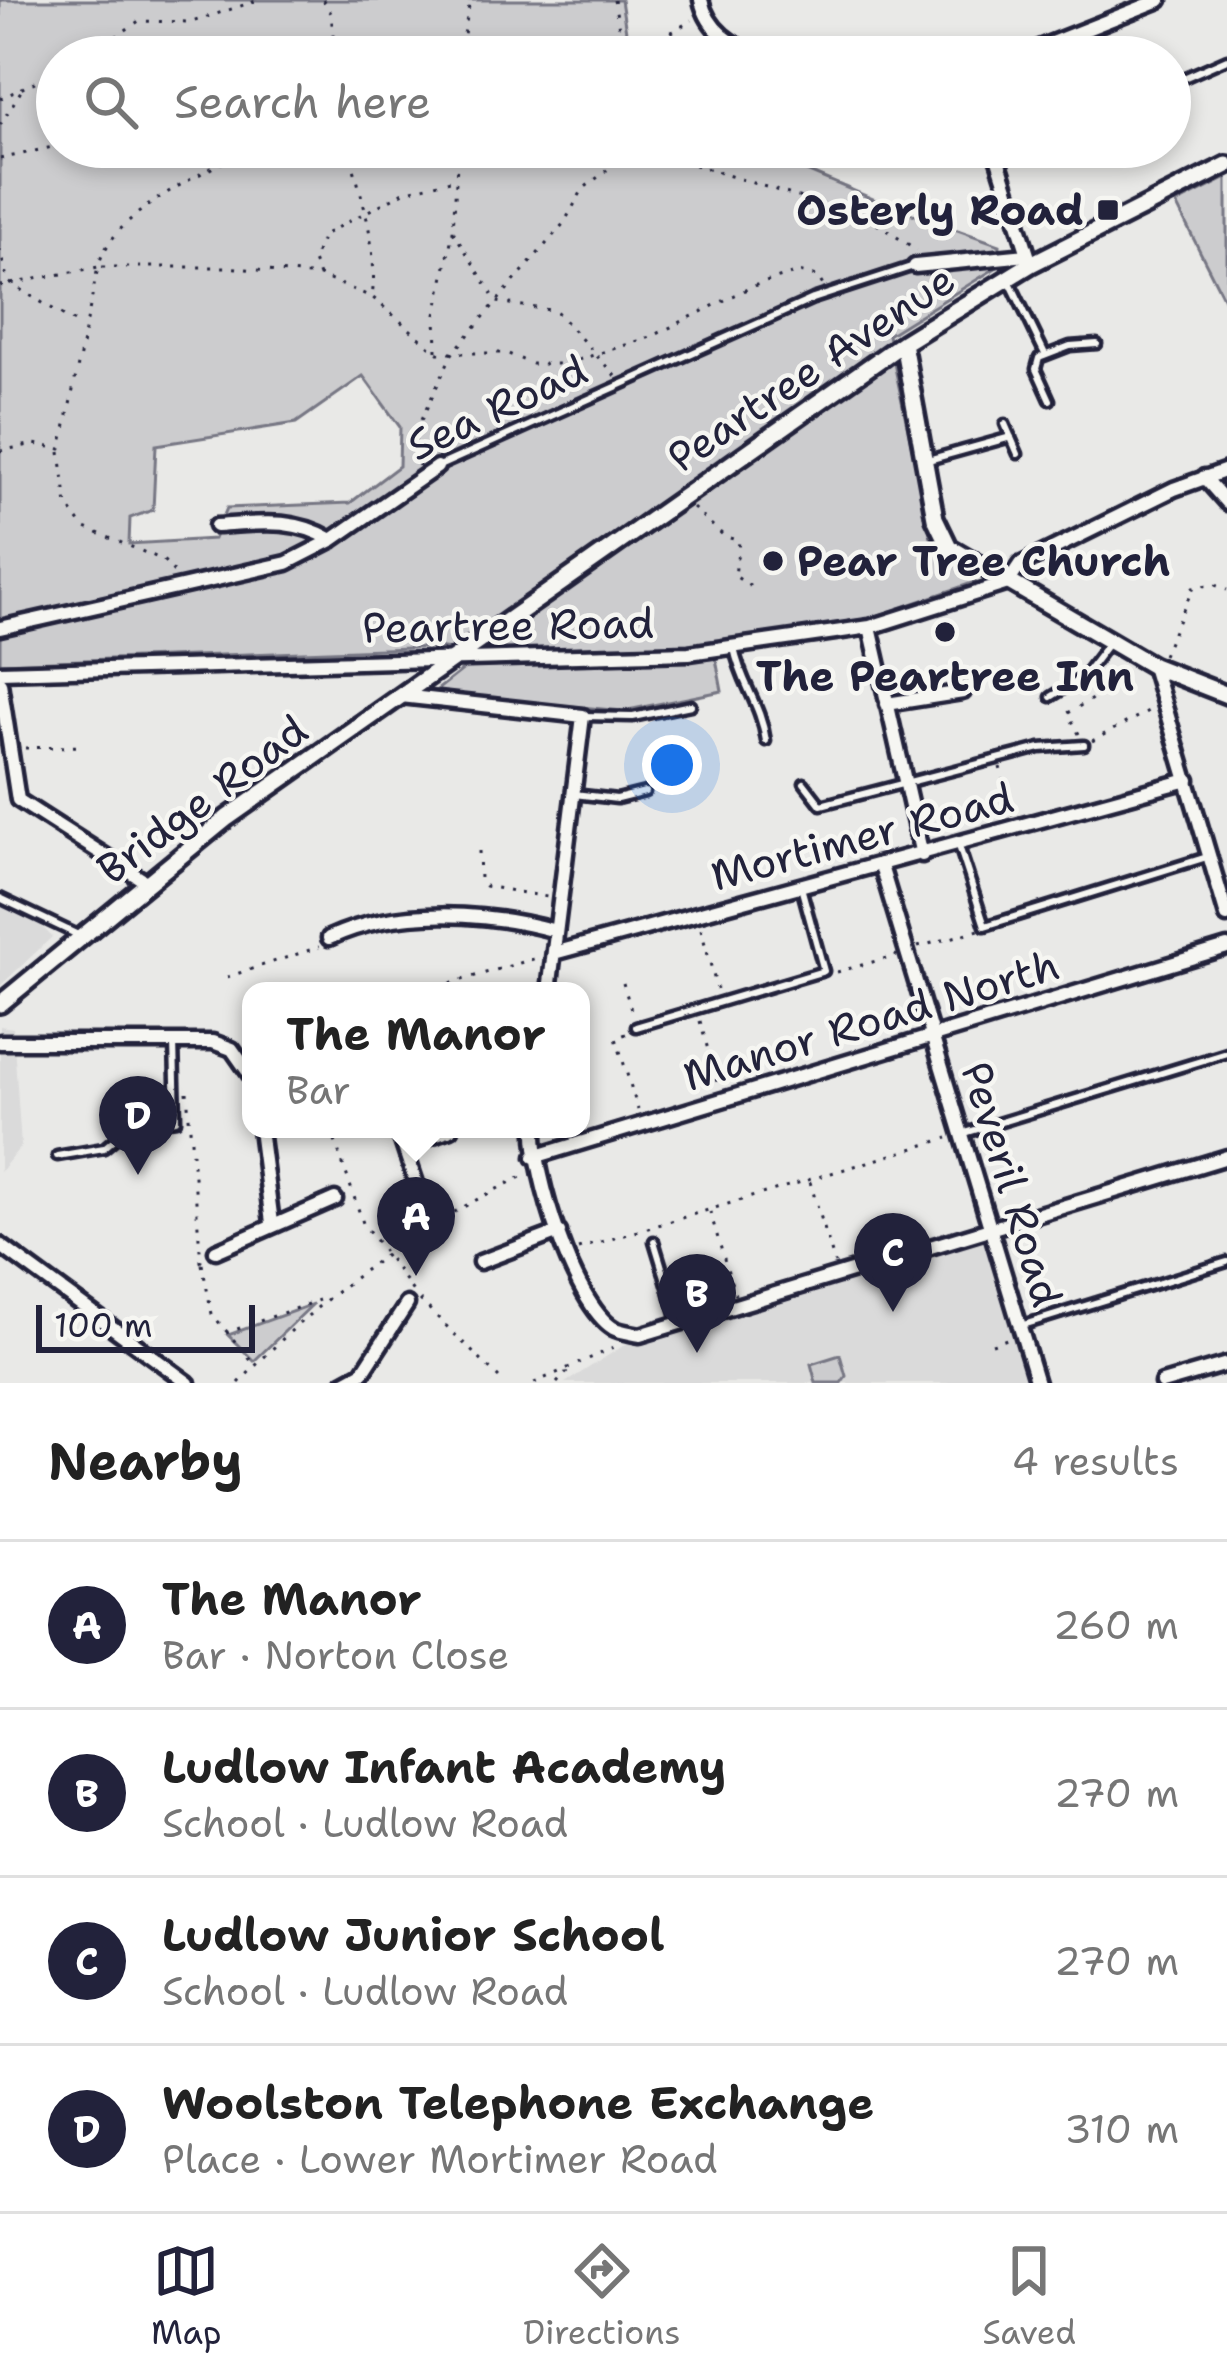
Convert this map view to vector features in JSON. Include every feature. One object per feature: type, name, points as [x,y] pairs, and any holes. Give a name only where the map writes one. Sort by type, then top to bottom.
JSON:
[{"type":"street","points":[[1069,36],[1160,0]]},
{"type":"street","points":[[702,6],[722,36]]},
{"type":"street","name":"Peartree Avenue","points":[[453,660],[903,343],[1008,279],[1029,260],[1227,165]]},
{"type":"street","points":[[1000,168],[1029,260]]},
{"type":"street","name":"Sea Road","points":[[915,266],[1029,260]]},
{"type":"street","points":[[903,343],[935,518],[949,547],[1156,667],[1227,695]]},
{"type":"street","name":"Sea Road","points":[[0,628],[287,562],[332,540],[437,467]]},
{"type":"street","name":"Peartree Road","points":[[0,672],[577,659],[734,648],[870,627],[1008,583],[1020,565],[1227,470]]},
{"type":"street","points":[[1204,477],[1227,503]]},
{"type":"street","points":[[216,526],[284,522],[308,526],[332,540]]},
{"type":"street","points":[[870,627],[922,855]]},
{"type":"street","name":"Bridge Road","points":[[0,1004],[146,882],[453,660]]},
{"type":"street","points":[[1156,667],[1227,916]]},
{"type":"street","points":[[0,683],[18,800],[146,882]]},
{"type":"street","points":[[886,704],[963,692]]},
{"type":"street","points":[[401,696],[583,716],[550,982]]},
{"type":"street","name":"Mortimer Road","points":[[554,953],[1188,780]]},
{"type":"street","name":"Peveril Road","points":[[881,866],[1037,1383]]},
{"type":"street","points":[[329,938],[344,923],[484,914],[556,931]]},
{"type":"street","name":"Manor Road North","points":[[536,1163],[643,1124],[1227,947]]},
{"type":"street","points":[[0,1042],[213,1042],[232,1049],[242,1063]]},
{"type":"street","points":[[261,1138],[272,1223]]},
{"type":"street","points":[[401,1138],[417,1186]]},
{"type":"street","points":[[404,1145],[425,1138]]},
{"type":"street","points":[[535,1138],[536,1163],[559,1232],[595,1310],[614,1328],[640,1335],[1227,1157]]},
{"type":"street","points":[[216,1251],[335,1199]]},
{"type":"street","points":[[480,1262],[559,1232]]},
{"type":"street","points":[[2,1251],[188,1383]]},
{"type":"street","points":[[343,1383],[363,1372],[407,1304]]},
{"type":"street","points":[[1162,1383],[1227,1364]]},
{"type":"street","points":[[363,1372],[380,1383]]},
{"type":"lane","points":[[1191,74],[1227,59]]},
{"type":"lane","name":"Sea Road","points":[[437,467],[825,295],[915,266]]},
{"type":"lane","points":[[1008,279],[1045,354]]},
{"type":"lane","points":[[1050,400],[1036,369],[1045,354],[1097,344]]},
{"type":"lane","points":[[1005,424],[1018,454]]},
{"type":"lane","points":[[924,461],[1011,437]]},
{"type":"lane","points":[[1052,697],[1083,677],[1109,641]]},
{"type":"lane","points":[[734,648],[743,686],[761,708],[766,741]]},
{"type":"lane","points":[[583,716],[633,717],[691,705]]},
{"type":"lane","points":[[804,783],[821,806],[1040,748],[1084,746]]},
{"type":"lane","points":[[574,794],[617,799],[645,792]]},
{"type":"lane","points":[[959,845],[985,926],[1210,856]]},
{"type":"lane","points":[[636,1028],[824,971],[801,887]]},
{"type":"lane","points":[[0,898],[81,937]]},
{"type":"lane","points":[[57,1156],[104,1148],[130,1126],[176,1120],[174,1042]]},
{"type":"lane","points":[[962,1135],[1227,1053]]},
{"type":"lane","points":[[654,1241],[679,1324]]},
{"type":"lane","points":[[1022,1330],[1227,1262]]},
{"type":"path","points":[[117,36],[139,21],[192,22],[259,0]]},
{"type":"path","points":[[323,0],[331,13],[333,36]]},
{"type":"path","points":[[464,36],[470,0]]},
{"type":"path","points":[[614,0],[622,36]]},
{"type":"path","points":[[658,36],[702,6]]},
{"type":"path","points":[[0,99],[36,82]]},
{"type":"path","points":[[0,125],[24,88]]},
{"type":"path","points":[[0,160],[36,151]]},
{"type":"path","points":[[189,587],[164,560],[82,527],[67,506],[61,449],[82,327],[102,251],[141,213],[216,168]]},
{"type":"path","points":[[354,168],[375,277],[372,297]]},
{"type":"path","points":[[437,353],[436,315],[453,231],[457,168]]},
{"type":"path","points":[[420,476],[414,435],[452,354],[563,223],[583,189],[610,168]]},
{"type":"path","points":[[704,168],[869,219],[933,262]]},
{"type":"path","points":[[319,276],[314,247],[323,235],[404,191],[456,179]]},
{"type":"path","points":[[453,231],[496,302]]},
{"type":"path","points":[[0,249],[8,282],[82,327]]},
{"type":"path","points":[[0,286],[98,267],[226,267],[319,276],[372,297],[437,353],[506,352],[549,366],[651,337],[753,286],[798,272],[818,276],[825,295]]},
{"type":"path","points":[[496,302],[556,311],[572,323],[593,357],[621,385]]},
{"type":"path","points":[[0,451],[34,444],[61,449]]},
{"type":"path","points":[[685,496],[713,528],[739,542],[735,576],[757,591]]},
{"type":"path","points":[[1156,667],[1193,588],[1214,584],[1227,590]]},
{"type":"path","points":[[1132,653],[1092,699],[1068,713],[1084,746],[1164,702]]},
{"type":"path","points":[[11,748],[83,746]]},
{"type":"path","points":[[998,759],[1016,829]]},
{"type":"path","points":[[478,851],[485,886],[561,898]]},
{"type":"path","points":[[698,915],[720,1002]]},
{"type":"path","points":[[824,971],[985,926]]},
{"type":"path","points":[[227,977],[324,945],[329,938]]},
{"type":"path","points":[[455,982],[554,953]]},
{"type":"path","points":[[623,983],[636,1028],[616,1037],[643,1124]]},
{"type":"path","points":[[696,1009],[722,1100]]},
{"type":"path","points":[[186,1085],[201,1262],[212,1314],[255,1366]]},
{"type":"path","points":[[568,1252],[962,1135]]},
{"type":"path","points":[[334,1138],[363,1223],[383,1258],[504,1383]]},
{"type":"path","points":[[239,1383],[321,1299],[536,1163]]},
{"type":"path","points":[[810,1180],[838,1275]]},
{"type":"path","points":[[710,1210],[738,1306]]},
{"type":"path","points":[[201,1262],[216,1251]]},
{"type":"path","points":[[224,1333],[321,1299]]},
{"type":"path","points":[[992,1344],[1022,1330]]},
{"type":"path","points":[[534,1383],[640,1335]]},
{"type":"path","points":[[557,1383],[571,1367]]},
{"type":"shaded area","points":[[0,0],[621,0],[627,36],[36,36],[36,168],[800,168],[1000,245],[999,266],[888,335],[931,538],[975,582],[871,618],[713,643],[722,691],[623,711],[433,693],[483,654],[437,647],[0,663]],"holes":[[[363,376],[400,427],[399,466],[350,503],[227,508],[214,539],[129,544],[130,518],[153,510],[156,445],[296,423]]]},
{"type":"shaded area","points":[[1227,178],[1227,305],[1176,204]]},
{"type":"shaded area","points":[[0,905],[37,921],[52,937],[0,986]]},
{"type":"shaded area","points":[[0,1026],[13,1028],[21,1146],[0,1172]]},
{"type":"shaded area","points":[[989,1228],[1037,1383],[565,1383],[640,1335]]},
{"type":"shaded area","points":[[313,1304],[254,1361],[228,1335]]},
{"type":"shaded area","points":[[840,1355],[846,1376],[841,1383],[816,1383],[811,1364]]},
{"type":"place","name":"Osterly Road","points":[[1108,210]]},
{"type":"place","name":"Pear Tree Church","points":[[773,561]]},
{"type":"place","name":"The Peartree Inn","points":[[945,632]]},
{"type":"place","name":"Woolston Telephone Exchange","points":[[138,1175]]},
{"type":"place","name":"The Manor","points":[[416,1276]]},
{"type":"place","name":"Ludlow Junior School","points":[[893,1312]]},
{"type":"place","name":"Ludlow Infant Academy","points":[[697,1353]]}]
